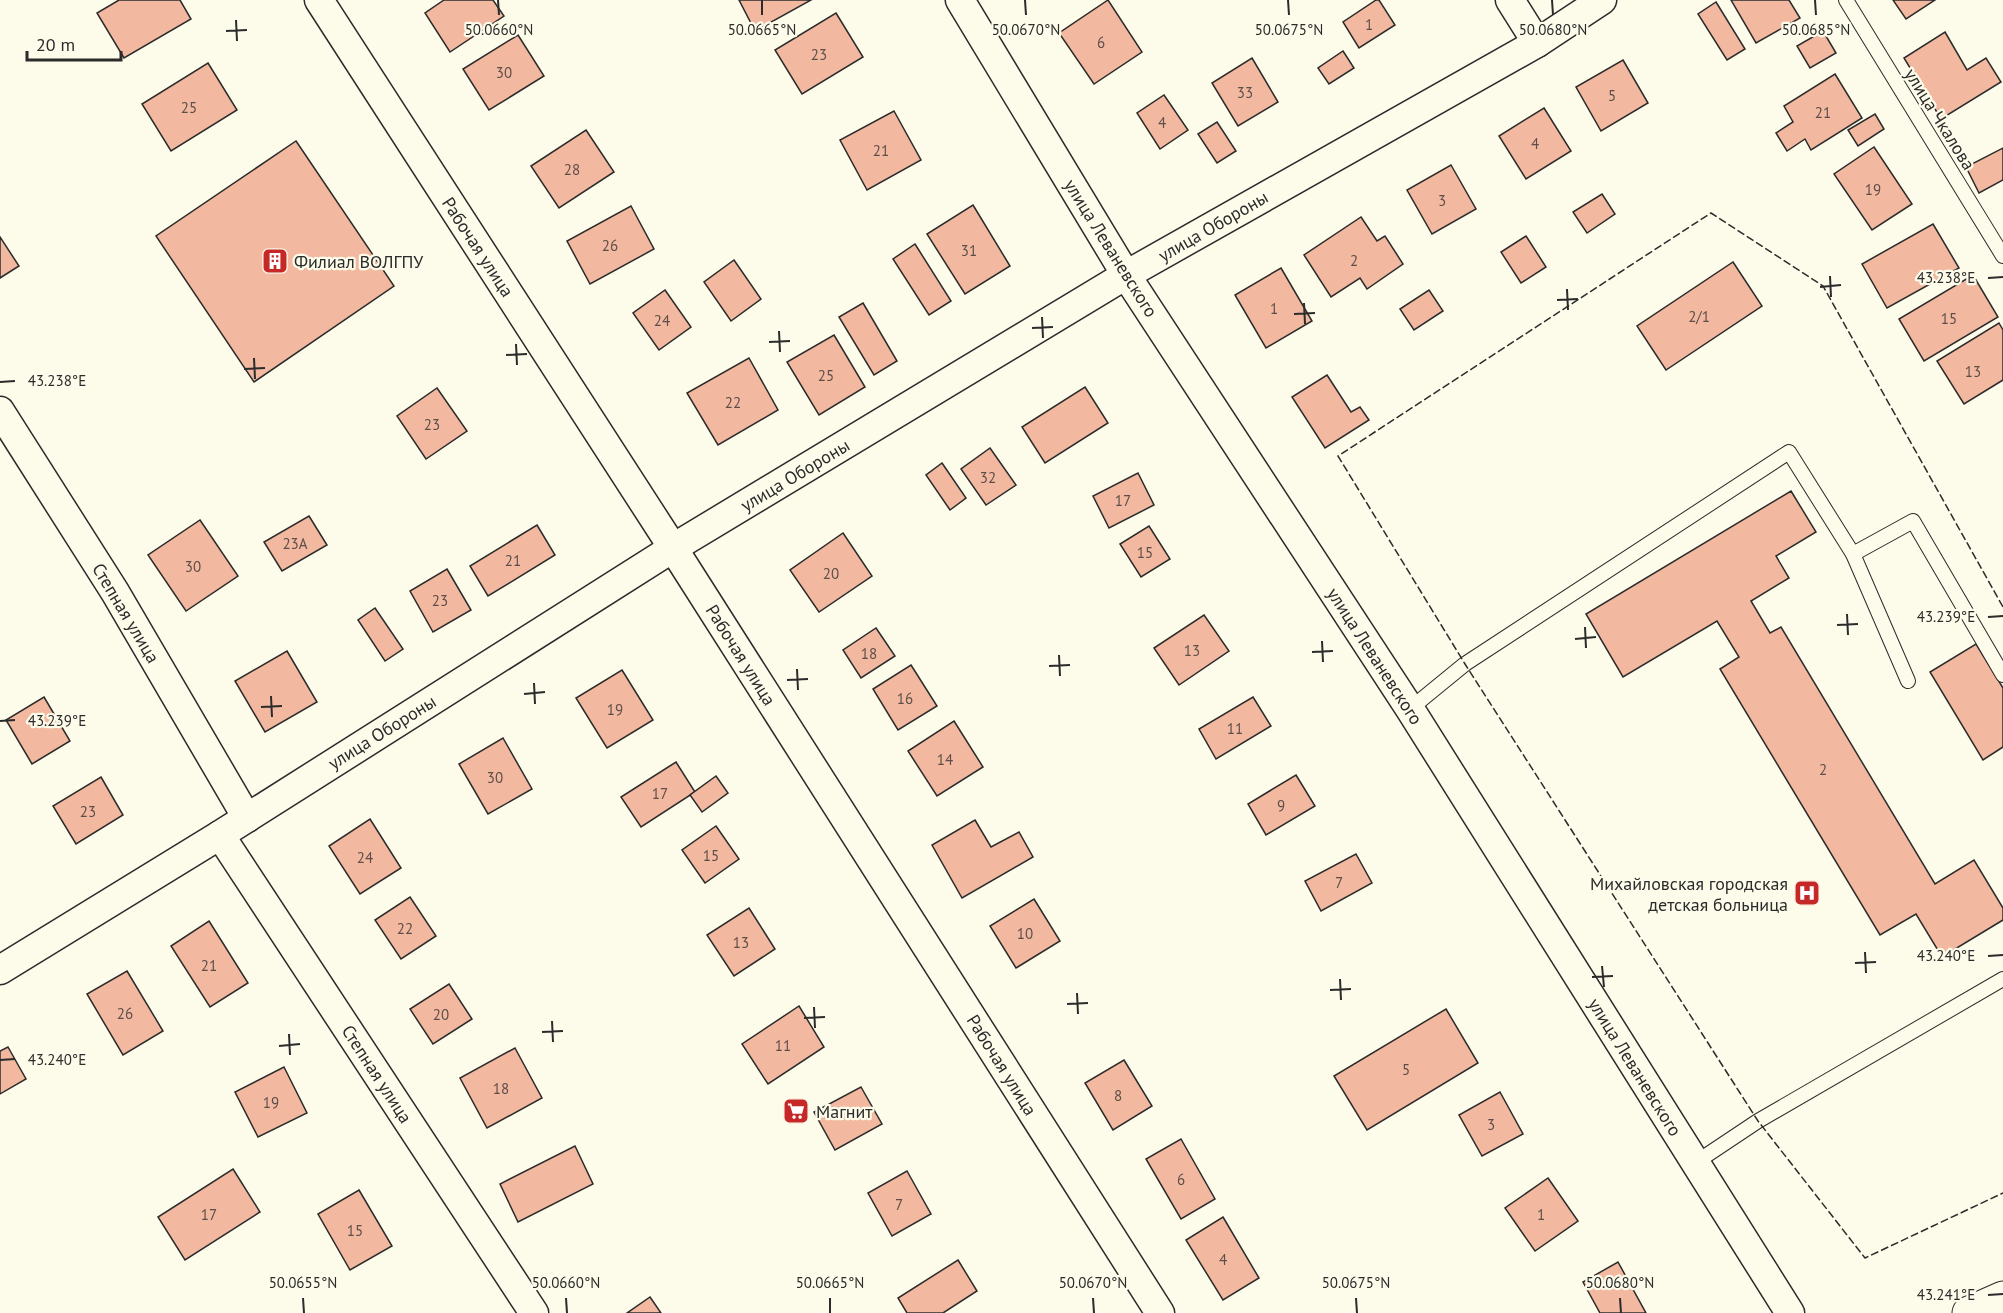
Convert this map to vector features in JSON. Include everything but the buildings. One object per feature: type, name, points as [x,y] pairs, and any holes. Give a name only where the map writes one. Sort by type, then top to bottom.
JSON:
[{"type":"street","name":"Рабочая улица","points":[[319,0],[673,548],[1160,1313]]},
{"type":"street","name":"улица Леваневского","points":[[960,0],[1126,275],[1410,709],[1790,1313]]},
{"type":"street","points":[[1509,0],[1537,43]]},
{"type":"street","name":"улица Обороны","points":[[0,970],[220,835],[673,548],[1126,275],[1537,43],[1602,0]]},
{"type":"street","name":"Степная улица","points":[[0,411],[115,592],[247,818]]},
{"type":"street","name":"Степная улица","points":[[220,835],[534,1313]]},
{"type":"street","points":[[1969,1313],[2003,1298]]},
{"type":"lane","name":"улица Чкалова","points":[[1846,0],[2003,256]]},
{"type":"lane","points":[[1410,709],[1466,664],[1789,452],[1853,554],[1908,681]]},
{"type":"lane","points":[[1853,554],[1913,521],[2003,675]]},
{"type":"lane","points":[[1695,1162],[1758,1121],[2003,979]]},
{"type":"fence","points":[[2003,607],[1823,286],[1711,213],[1338,456],[1465,664],[1758,1121],[1865,1258],[2003,1193]]},
{"type":"place","name":"Филиал ВОЛГПУ","points":[[275,261]]},
{"type":"place","name":"Михайловская городская детская больница","points":[[1807,893]]},
{"type":"place","name":"Магнит","points":[[796,1111]]}]
